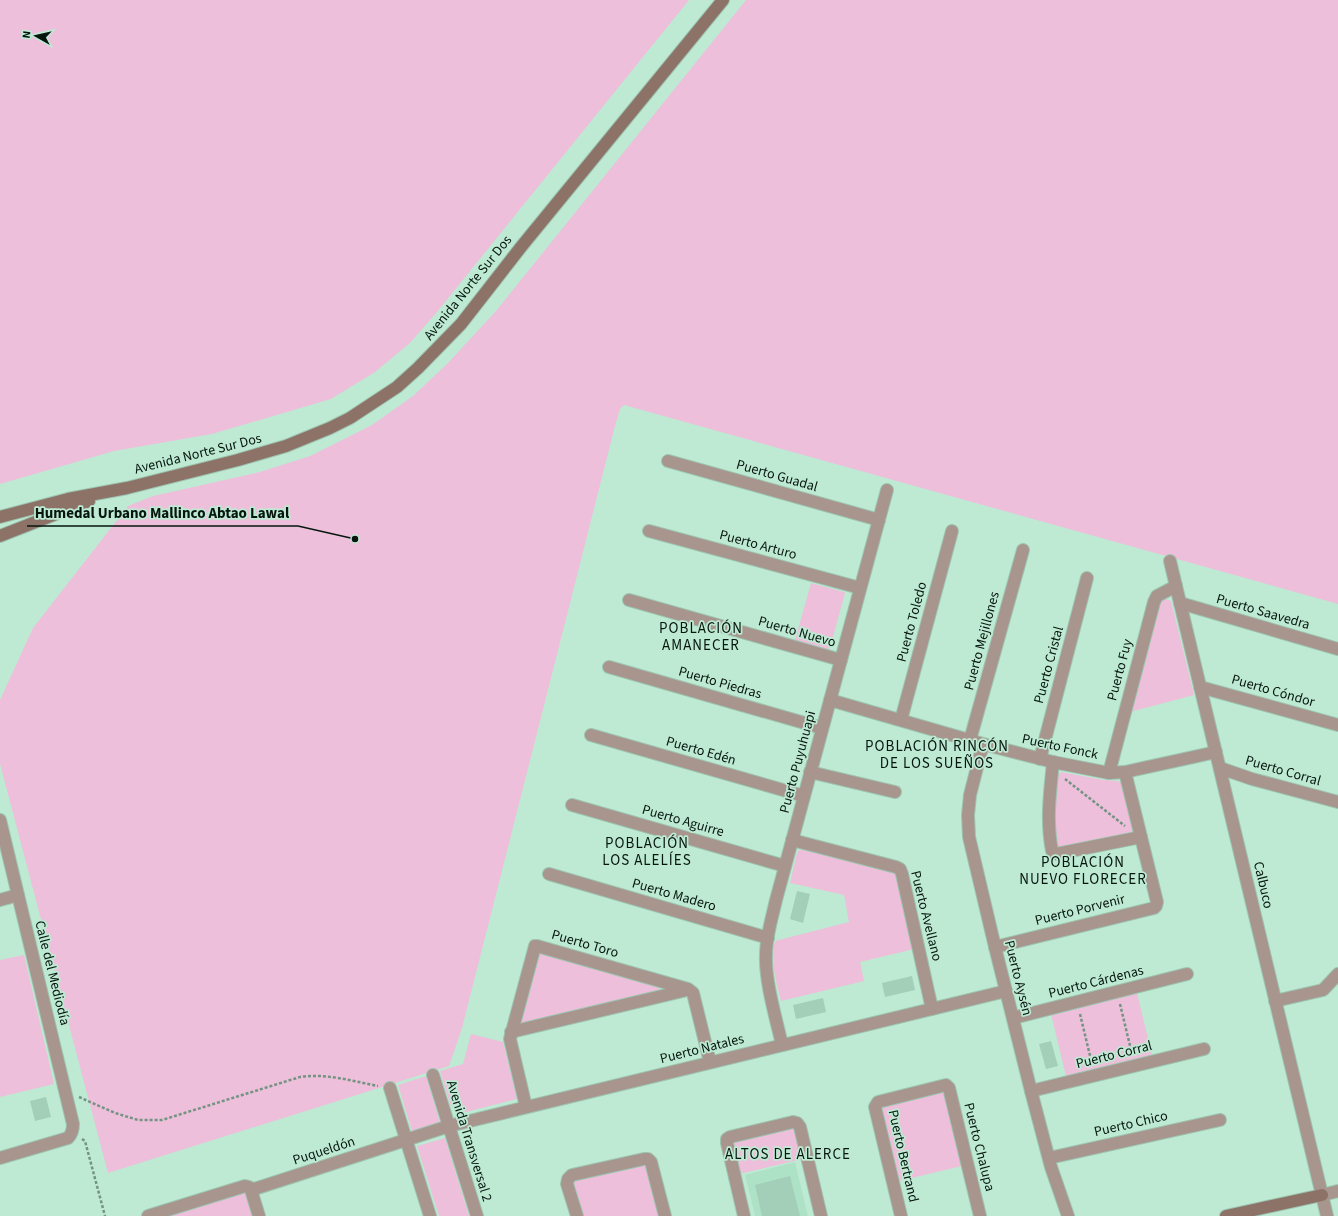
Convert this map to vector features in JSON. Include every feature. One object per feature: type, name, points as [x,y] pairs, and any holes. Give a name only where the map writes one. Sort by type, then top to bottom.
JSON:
[{"type":"main road","name":"Avenida Norte Sur Dos","points":[[109,492],[238,460],[286,446],[343,421],[397,387],[461,324],[521,247],[723,0]]},
{"type":"main road","points":[[0,517],[68,499],[109,492]]},
{"type":"main road","points":[[0,536],[109,492]]},
{"type":"main road","points":[[1226,1216],[1322,1195]]},
{"type":"street","name":"Puerto Guadal","points":[[668,461],[879,520]]},
{"type":"street","name":"Puerto Puyuhuapi","points":[[782,1045],[766,967],[766,953],[774,906],[887,490]]},
{"type":"street","name":"Puerto Arturo","points":[[649,531],[860,588]]},
{"type":"street","name":"Puerto Toledo","points":[[901,720],[952,531]]},
{"type":"street","name":"Puerto Mejillones","points":[[970,740],[1022,550]]},
{"type":"street","name":"Calbuco","points":[[1170,561],[1327,1216]]},
{"type":"street","name":"Puerto Cristal","points":[[1040,759],[1087,578]]},
{"type":"street","name":"Puerto Fuy","points":[[1109,773],[1154,602],[1157,596],[1176,586]]},
{"type":"street","name":"Puerto Nuevo","points":[[629,600],[841,660]]},
{"type":"street","name":"Puerto Saavedra","points":[[1180,604],[1338,649]]},
{"type":"street","name":"Puerto Piedras","points":[[609,667],[822,728]]},
{"type":"street","name":"Puerto Cóndor","points":[[1200,687],[1338,725]]},
{"type":"street","name":"Puerto Fonck","points":[[830,700],[1040,759],[1053,765],[1109,773],[1125,772],[1216,752]]},
{"type":"street","name":"Puerto Edén","points":[[591,735],[804,796]]},
{"type":"street","name":"Puerto Aysén","points":[[983,744],[970,795],[968,825],[971,846],[1031,1091],[1049,1158],[1068,1216]]},
{"type":"street","points":[[1053,765],[1048,818],[1049,835],[1052,851],[1054,853],[1056,854],[1141,837]]},
{"type":"street","name":"Puerto Corral","points":[[1220,768],[1252,779],[1338,802]]},
{"type":"street","points":[[810,772],[895,792]]},
{"type":"street","name":"Puerto Porvenir","points":[[995,947],[1154,908],[1157,902],[1125,772]]},
{"type":"street","name":"Puerto Aguirre","points":[[572,805],[785,866]]},
{"type":"street","name":"Calle del Mediodía","points":[[0,821],[73,1124],[72,1133]]},
{"type":"street","name":"Puerto Avellano","points":[[792,840],[900,869],[932,1009]]},
{"type":"street","name":"Puerto Madero","points":[[549,874],[768,938]]},
{"type":"street","points":[[0,900],[18,895]]},
{"type":"street","name":"Puerto Toro","points":[[526,1107],[510,1039],[535,946],[688,989]]},
{"type":"street","name":"Puerto Cárdenas","points":[[1013,1018],[1187,974]]},
{"type":"street","points":[[1275,1001],[1323,990],[1338,974]]},
{"type":"street","points":[[511,1032],[688,989],[693,993],[710,1062]]},
{"type":"street","name":"Puerto Natales","points":[[406,1141],[449,1126],[1006,991]]},
{"type":"street","name":"Puerto Corral","points":[[1031,1091],[1204,1048]]},
{"type":"street","name":"Avenida Transversal 2","points":[[433,1075],[477,1216]]},
{"type":"street","name":"Puerto Bertrand","points":[[901,1216],[875,1107],[876,1104],[878,1102],[946,1085]]},
{"type":"street","name":"Puerto Chalupa","points":[[946,1085],[949,1088],[980,1216]]},
{"type":"street","points":[[390,1088],[430,1216]]},
{"type":"street","name":"Puerto Chico","points":[[1049,1158],[1220,1120]]},
{"type":"street","points":[[744,1216],[727,1139],[737,1135],[793,1122],[797,1123],[800,1127],[821,1216]]},
{"type":"street","points":[[0,1158],[68,1138],[72,1133]]},
{"type":"street","name":"Puqueldón","points":[[148,1216],[245,1186],[249,1187],[251,1190],[406,1141]]},
{"type":"street","points":[[577,1216],[568,1184],[568,1179],[572,1175],[644,1159],[648,1159],[651,1162],[664,1216]]},
{"type":"street","points":[[251,1190],[260,1216]]},
{"type":"street","points":[[1322,1195],[1338,1191]]},
{"type":"path","points":[[1053,765],[1067,780],[1141,837]]},
{"type":"path","points":[[1117,992],[1135,1065]]},
{"type":"path","points":[[1076,1002],[1094,1075]]},
{"type":"path","points":[[65,1091],[115,1113],[138,1120],[162,1120],[300,1077],[314,1075],[333,1077],[390,1088]]},
{"type":"path","points":[[72,1133],[85,1141],[105,1216]]},
{"type":"shaded area","points":[[0,0],[689,0],[437,312],[410,343],[375,372],[331,399],[212,434],[114,451],[0,484]]},
{"type":"shaded area","points":[[746,0],[1338,0],[1338,604],[624,405],[620,409],[615,426],[462,1028],[449,1066],[108,1173],[0,764],[0,700],[33,628],[128,506],[153,496],[260,472],[310,456],[372,425],[413,396],[447,364],[496,311]]},
{"type":"shaded area","points":[[811,583],[845,593],[830,648],[827,650],[795,640]]},
{"type":"shaded area","points":[[1164,598],[1171,601],[1194,695],[1130,712],[1159,602]]},
{"type":"shaded area","points":[[1061,772],[1118,781],[1122,783],[1134,832],[1132,834],[1059,849],[1056,847],[1053,840],[1056,777]]},
{"type":"shaded area","points":[[799,850],[891,871],[896,874],[914,949],[860,962],[864,981],[781,1001],[773,964],[775,941],[849,922],[844,895],[790,883]]},
{"type":"shaded area","points":[[544,952],[657,985],[659,989],[656,994],[525,1024],[521,1022],[539,953]]},
{"type":"shaded area","points":[[24,955],[54,1084],[0,1097],[0,960]]},
{"type":"shaded area","points":[[1137,993],[1152,1055],[1066,1076],[1051,1014]]},
{"type":"shaded area","points":[[471,1034],[503,1042],[517,1099],[466,1112],[453,1108],[450,1104],[440,1071],[463,1064]]},
{"type":"shaded area","points":[[426,1076],[440,1123],[412,1131],[398,1085]]},
{"type":"shaded area","points":[[943,1091],[946,1095],[962,1166],[899,1181],[881,1107]]},
{"type":"shaded area","points":[[791,1128],[796,1130],[803,1159],[739,1174],[733,1144],[734,1141]]},
{"type":"shaded area","points":[[445,1138],[469,1216],[439,1216],[417,1146]]},
{"type":"shaded area","points":[[795,1162],[808,1216],[755,1216],[745,1175]]},
{"type":"shaded area","points":[[640,1164],[645,1165],[647,1168],[659,1216],[582,1216],[573,1185],[577,1179]]},
{"type":"shaded area","points":[[246,1190],[255,1216],[158,1216]]},
{"type":"building","points":[[797,891],[810,894],[803,923],[790,919]]},
{"type":"building","points":[[912,976],[915,990],[885,997],[882,983]]},
{"type":"building","points":[[823,998],[826,1012],[796,1019],[793,1005]]},
{"type":"building","points":[[1051,1041],[1058,1066],[1046,1069],[1039,1044]]},
{"type":"building","points":[[46,1097],[51,1117],[35,1121],[30,1101]]},
{"type":"building","points":[[790,1176],[800,1216],[762,1216],[755,1185]]},
{"type":"place","name":"Humedal Urbano Mallinco Abtao Lawal","points":[[355,539]]},
{"type":"district","name":"POBLACIÓN AMANECER","points":[[701,636]]},
{"type":"district","name":"POBLACIÓN RINCÓN DE LOS SUEÑOS","points":[[937,754]]},
{"type":"district","name":"POBLACIÓN LOS ALELÍES","points":[[647,852]]},
{"type":"district","name":"POBLACIÓN NUEVO FLORECER","points":[[1083,870]]},
{"type":"district","name":"ALTOS DE ALERCE","points":[[788,1154]]}]
